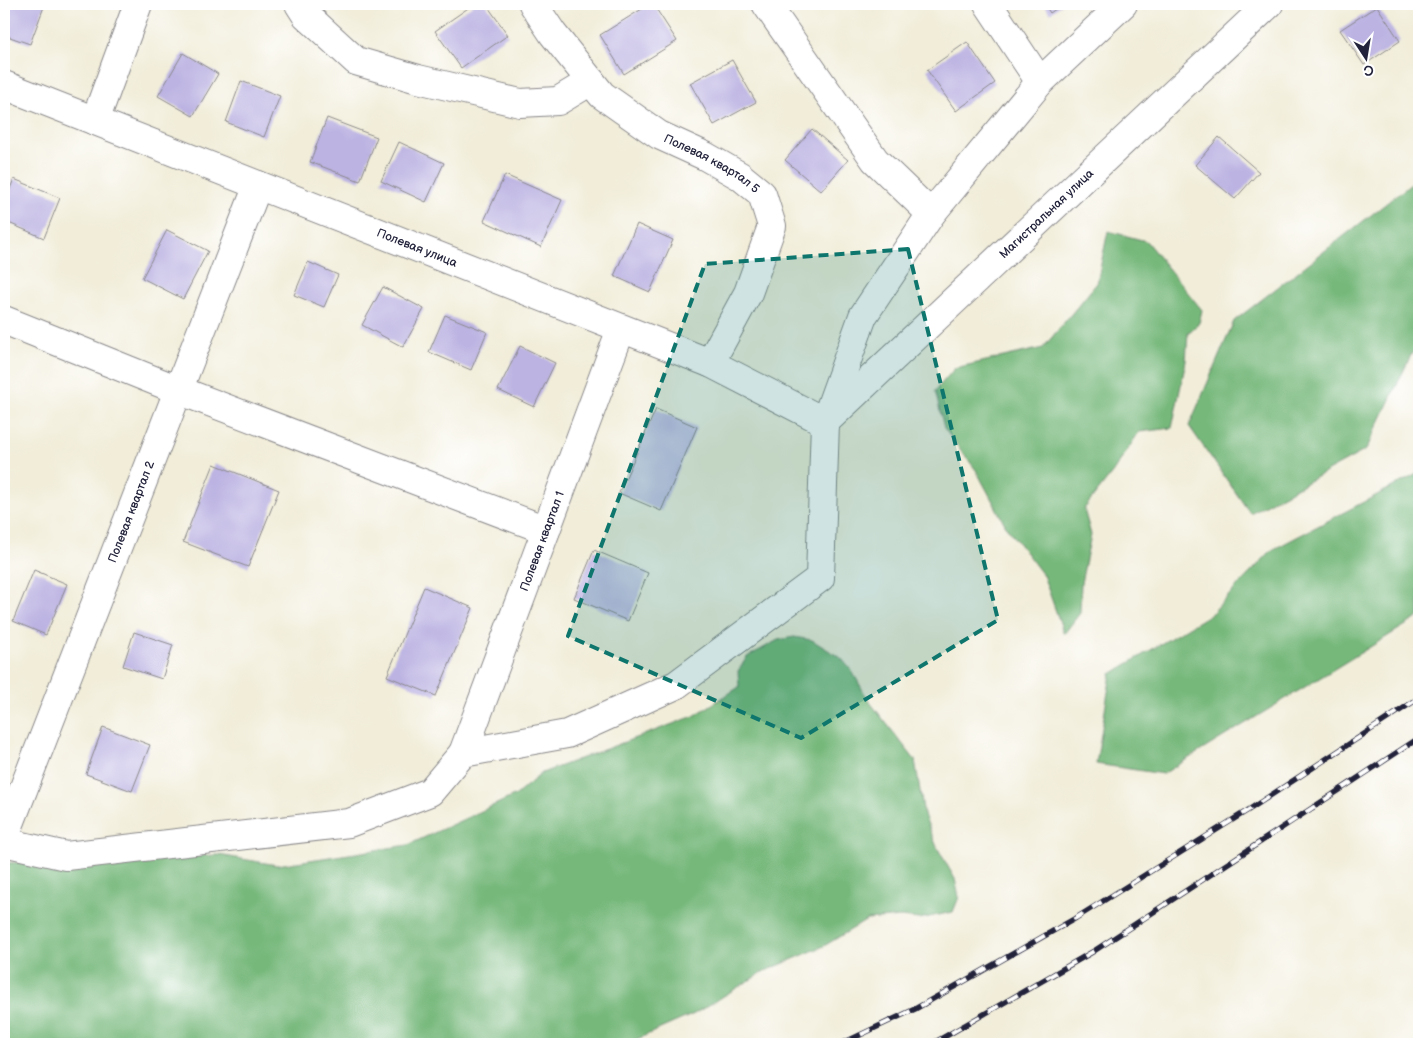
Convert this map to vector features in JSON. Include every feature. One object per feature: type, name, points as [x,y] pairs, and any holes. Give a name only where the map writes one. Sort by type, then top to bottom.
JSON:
[{"type":"street","points":[[95,121],[138,4]]},
{"type":"street","points":[[299,4],[306,15],[356,61],[418,79],[520,103],[558,101],[591,82]]},
{"type":"street","name":"Полевая квартал 5","points":[[533,4],[553,34],[602,95],[659,135],[705,156],[740,176],[762,194],[772,226],[748,293],[710,363]]},
{"type":"street","points":[[766,4],[875,160],[931,214]]},
{"type":"street","points":[[988,4],[1040,82]]},
{"type":"street","points":[[463,753],[567,734],[676,686],[820,578],[825,422],[863,316],[931,214],[1040,82],[1124,4]]},
{"type":"street","name":"Магистральная улица","points":[[825,422],[1269,4]]},
{"type":"street","name":"Полевая улица","points":[[4,85],[710,363],[825,422]]},
{"type":"street","name":"Полевая квартал 2","points":[[4,840],[258,185]]},
{"type":"street","points":[[5,325],[546,530]]},
{"type":"street","name":"Полевая квартал 1","points":[[4,840],[66,856],[349,823],[430,792],[463,753],[621,328]]},
{"type":"highlighted area","points":[[908,249],[998,620],[801,738],[568,636],[705,264]]},
{"type":"green space","points":[[1419,178],[1419,348],[1412,353],[1366,450],[1250,513],[1189,426],[1234,321]]},
{"type":"green space","points":[[1108,231],[1146,241],[1202,310],[1199,323],[1188,333],[1186,361],[1172,428],[1139,432],[1113,472],[1084,509],[1091,535],[1081,583],[1080,613],[1064,634],[1043,575],[1007,528],[976,470],[944,428],[935,391],[955,368],[1043,348],[1097,283]]},
{"type":"green space","points":[[1419,473],[1419,617],[1163,774],[1096,764],[1111,674],[1212,613],[1272,550]]},
{"type":"green space","points":[[794,637],[812,640],[841,658],[852,671],[869,701],[915,760],[924,815],[937,847],[955,879],[959,897],[953,912],[919,919],[901,917],[867,920],[824,946],[763,972],[694,1014],[626,1044],[4,1044],[4,863],[219,855],[277,865],[408,845],[516,795],[542,773],[694,716],[739,687],[738,671],[747,657],[778,640]]},
{"type":"building","points":[[4,4],[45,4],[30,44],[4,35]]},
{"type":"building","points":[[474,4],[486,4],[508,35],[461,68],[435,31]]},
{"type":"building","points":[[650,4],[653,4],[677,41],[624,74],[600,35]]},
{"type":"building","points":[[1044,4],[1063,4],[1050,13]]},
{"type":"building","points":[[1377,6],[1400,41],[1364,65],[1340,30]]},
{"type":"building","points":[[967,42],[995,83],[956,111],[927,70]]},
{"type":"building","points":[[183,53],[218,74],[193,116],[158,96]]},
{"type":"building","points":[[732,60],[756,102],[714,125],[690,83]]},
{"type":"building","points":[[241,81],[280,96],[264,137],[226,122]]},
{"type":"building","points":[[327,118],[377,137],[360,181],[310,162]]},
{"type":"building","points":[[812,129],[848,160],[821,191],[785,160]]},
{"type":"building","points":[[1219,137],[1259,172],[1235,199],[1195,165]]},
{"type":"building","points":[[399,142],[444,163],[426,202],[381,181]]},
{"type":"building","points":[[505,175],[562,200],[541,247],[484,221]]},
{"type":"building","points":[[14,179],[60,198],[44,238],[4,221],[4,203]]},
{"type":"building","points":[[637,224],[673,240],[650,292],[614,276]]},
{"type":"building","points":[[167,230],[208,251],[183,299],[142,278]]},
{"type":"building","points":[[308,262],[338,275],[324,307],[294,295]]},
{"type":"building","points":[[383,287],[424,309],[403,347],[362,325]]},
{"type":"building","points":[[445,315],[487,332],[471,370],[429,352]]},
{"type":"building","points":[[520,346],[555,363],[534,407],[498,390]]},
{"type":"building","points":[[656,409],[697,427],[661,511],[619,493]]},
{"type":"building","points":[[214,464],[279,490],[248,567],[183,542]]},
{"type":"building","points":[[594,550],[648,573],[628,621],[574,598]]},
{"type":"building","points":[[34,570],[67,584],[46,635],[13,621]]},
{"type":"building","points":[[424,587],[473,608],[436,696],[387,676]]},
{"type":"building","points":[[134,632],[173,645],[162,679],[123,666]]},
{"type":"building","points":[[103,727],[150,745],[132,791],[86,774]]},
{"type":"railway","points":[[841,1044],[915,1009],[1076,918],[1250,809],[1419,698]]},
{"type":"railway","points":[[932,1044],[1094,951],[1419,738]]}]
